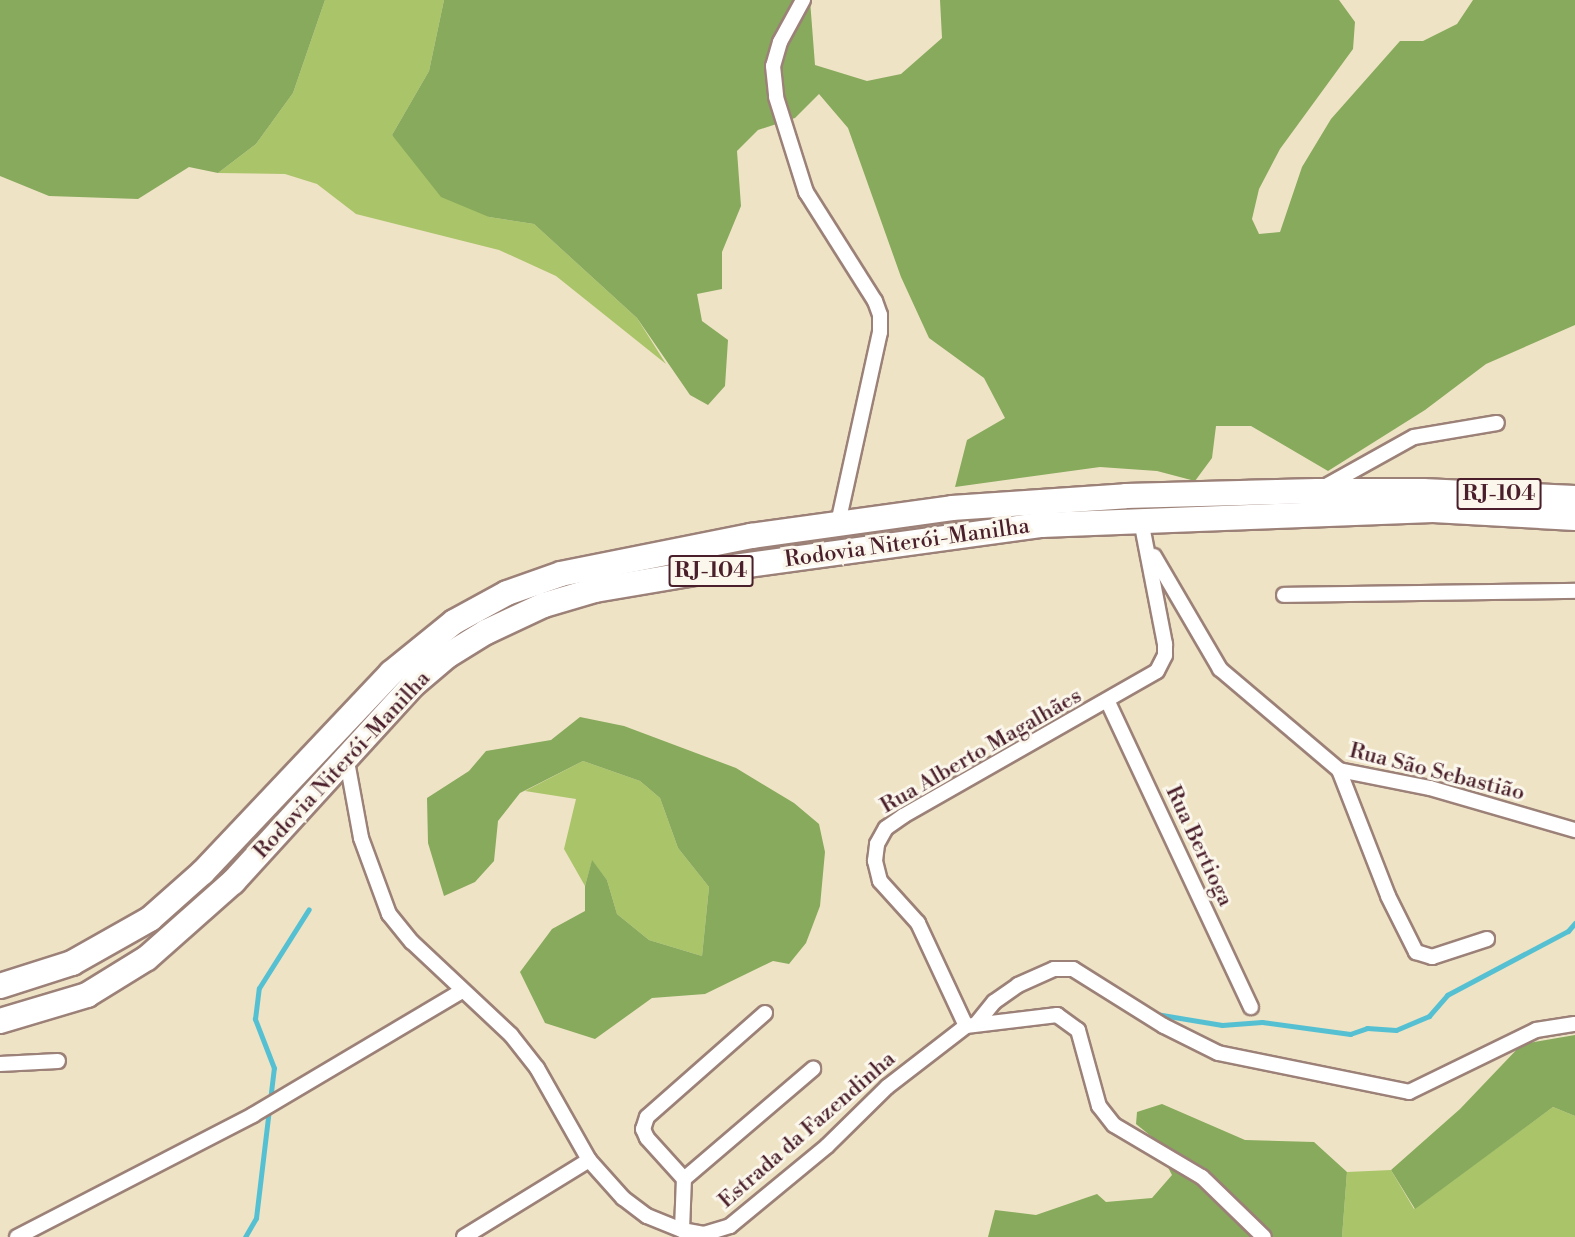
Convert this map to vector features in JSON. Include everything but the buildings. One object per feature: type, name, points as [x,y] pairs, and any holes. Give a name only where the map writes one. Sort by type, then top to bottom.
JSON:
[{"type":"highway","name":"Rodovia Niterói-Manilha","points":[[0,986],[72,963],[150,920],[203,872],[391,673],[453,622],[507,593],[561,574],[625,559],[838,523],[952,508],[1114,496],[1317,491],[1423,491],[1575,498]]},
{"type":"highway","name":"Rodovia Niterói-Manilha","points":[[0,1020],[87,995],[147,958],[233,882],[346,754],[413,685],[447,656],[495,627],[544,605],[585,593],[942,536],[1041,525],[1143,530],[1432,510],[1575,518]]},
{"type":"street","points":[[803,0],[780,42],[773,66],[776,97],[806,192],[875,300],[880,315],[880,332],[838,523]]},
{"type":"street","points":[[1317,491],[1414,437],[1497,423]]},
{"type":"street","name":"Rua Alberto Magalhães","points":[[972,1024],[918,923],[880,881],[875,861],[877,844],[886,828],[903,816],[1108,702],[1157,671],[1165,655],[1143,530]]},
{"type":"street","name":"Rua São Sebastião","points":[[1143,530],[1184,612],[1220,669],[1339,770],[1430,788],[1575,830]]},
{"type":"street","points":[[1284,595],[1575,591]]},
{"type":"street","name":"Rua Bertioga","points":[[1108,702],[1251,1007]]},
{"type":"street","name":"Estrada da Fazendinha","points":[[346,754],[361,838],[389,914],[412,942],[511,1035],[537,1068],[589,1160],[623,1198],[646,1216],[682,1230],[704,1234],[729,1232],[827,1146],[887,1087],[972,1024],[994,1002],[1018,985],[1054,969],[1073,969],[1188,1039],[1218,1053],[1409,1092],[1536,1030],[1575,1024]]},
{"type":"street","points":[[1339,770],[1388,896],[1416,951],[1432,957],[1487,939]]},
{"type":"street","points":[[17,1237],[253,1115],[462,991]]},
{"type":"street","points":[[682,1230],[684,1179],[647,1138],[643,1123],[765,1013]]},
{"type":"street","points":[[972,1024],[1057,1015],[1071,1022],[1078,1029],[1099,1106],[1114,1125],[1202,1177],[1264,1237]]},
{"type":"street","points":[[0,1064],[58,1061]]},
{"type":"street","points":[[684,1179],[813,1069]]},
{"type":"street","points":[[464,1237],[589,1160]]},
{"type":"green space","points":[[0,0],[325,0],[293,93],[256,144],[218,173],[189,167],[138,199],[49,196],[0,176]]},
{"type":"green space","points":[[325,0],[444,0],[429,71],[392,135],[489,217],[534,224],[637,318],[666,364],[556,276],[499,250],[356,214],[317,184],[285,174],[218,173],[256,144],[293,93]]},
{"type":"green space","points":[[444,0],[810,0],[815,65],[867,81],[901,74],[942,38],[940,0],[1339,0],[1355,22],[1353,49],[1280,149],[1259,189],[1252,219],[1259,234],[1280,232],[1302,167],[1331,119],[1400,41],[1423,41],[1457,24],[1473,0],[1575,0],[1575,325],[1486,364],[1425,410],[1328,471],[1251,426],[1216,426],[1212,458],[1195,481],[1157,471],[1100,467],[955,487],[967,440],[1005,418],[984,378],[929,338],[901,277],[848,128],[819,94],[795,118],[758,130],[737,151],[741,206],[722,252],[722,289],[697,294],[702,321],[728,340],[725,386],[708,405],[690,395],[637,318],[534,224],[489,217],[441,197],[392,135],[429,71]]},
{"type":"green space","points":[[580,717],[624,726],[736,768],[794,803],[819,824],[825,852],[820,906],[806,943],[789,964],[773,961],[705,994],[652,998],[595,1039],[545,1023],[520,972],[552,929],[585,911],[585,886],[592,860],[607,880],[617,914],[649,940],[702,956],[709,887],[678,848],[660,798],[640,781],[583,761],[520,793],[498,821],[494,861],[475,882],[444,896],[428,843],[427,798],[469,771],[486,751],[551,740]]},
{"type":"green space","points":[[583,761],[640,781],[660,798],[678,848],[709,887],[702,956],[649,940],[617,914],[607,880],[592,861],[585,886],[564,849],[576,799],[525,791]]},
{"type":"green space","points":[[1575,1035],[1575,1116],[1553,1107],[1415,1209],[1391,1170],[1460,1109],[1522,1044]]},
{"type":"green space","points":[[1162,1104],[1245,1140],[1314,1142],[1347,1172],[1342,1237],[988,1237],[995,1210],[1036,1215],[1097,1194],[1106,1202],[1152,1198],[1172,1175],[1152,1137],[1136,1124],[1137,1112]]},
{"type":"green space","points":[[1553,1107],[1575,1116],[1575,1237],[1342,1237],[1347,1172],[1391,1170],[1414,1209]]},
{"type":"waterway","points":[[245,1237],[256,1218],[274,1068],[255,1019],[259,988],[309,909]]},
{"type":"waterway","points":[[1156,1014],[1222,1025],[1262,1022],[1350,1034],[1367,1028],[1396,1030],[1429,1016],[1447,995],[1568,931],[1575,923]]}]
